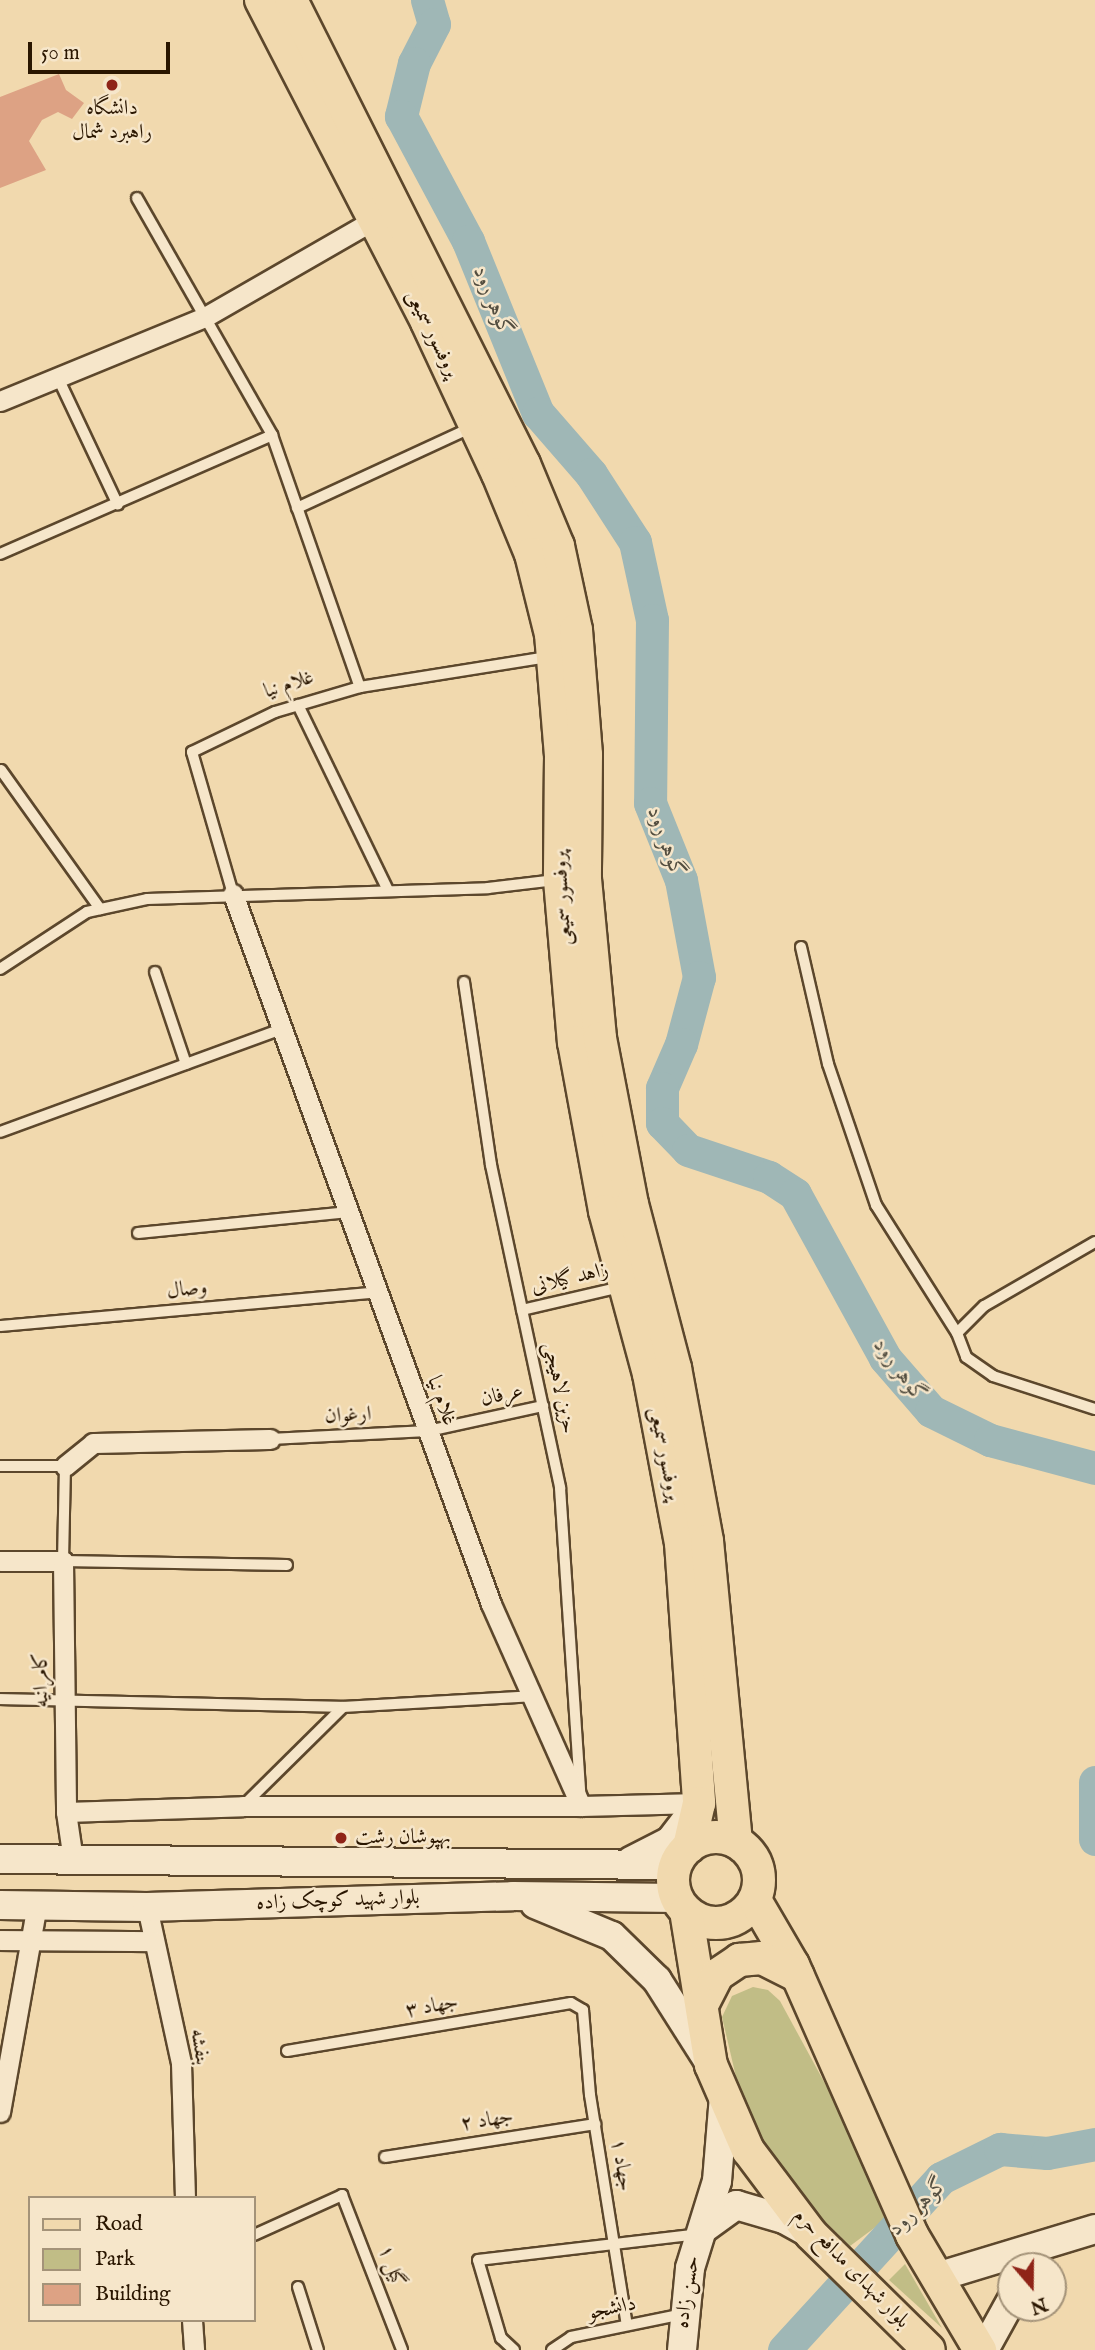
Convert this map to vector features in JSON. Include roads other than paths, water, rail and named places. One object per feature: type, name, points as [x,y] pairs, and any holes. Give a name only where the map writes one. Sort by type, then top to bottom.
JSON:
[{"type":"main road","name":"پروفسور سمیعی","points":[[261,0],[374,220],[475,426],[531,554],[552,656],[561,756],[560,880],[574,1042],[605,1211],[649,1374],[681,1543],[699,1803],[682,1856]]},
{"type":"main road","name":"پروفسور سمیعی","points":[[291,0],[524,464],[558,547],[576,630],[586,755],[585,878],[600,1038],[632,1204],[676,1368],[707,1541],[736,1842]]},
{"type":"main road","points":[[623,1865],[670,1842],[699,1803]]},
{"type":"main road","points":[[755,1900],[731,1921],[707,1922],[682,1905],[682,1856],[711,1838],[736,1842],[757,1867],[755,1900],[798,1976],[912,2235],[982,2350],[999,2322]]},
{"type":"main road","name":"بلوار شهید کوچک زاده","points":[[0,1859],[623,1865],[682,1856]]},
{"type":"main road","points":[[513,1896],[612,1936],[657,1980],[711,2065]]},
{"type":"main road","name":"بلوار شهید کوچک زاده","points":[[0,1905],[147,1907],[513,1896],[682,1905]]},
{"type":"main road","name":"بلوار شهدای مدافع حرم","points":[[682,1905],[711,2065],[748,2150],[811,2234],[929,2350]]},
{"type":"main road","points":[[702,2005],[717,1975],[739,1960],[762,1958],[798,1976]]},
{"type":"main road","name":"حسن زاده","points":[[682,2350],[684,2314],[698,2234],[717,2181],[724,2095]]},
{"type":"main road","points":[[698,2234],[723,2210],[736,2204],[784,2219],[811,2234]]},
{"type":"main road","points":[[937,2277],[1017,2251],[1086,2234]]},
{"type":"main road","points":[[1061,2252],[1086,2234]]},
{"type":"street","points":[[0,401],[205,317],[374,220]]},
{"type":"street","name":"غلام نیا","points":[[233,894],[491,1604],[581,1806]]},
{"type":"street","points":[[65,1466],[93,1443],[270,1439]]},
{"type":"street","points":[[0,1561],[63,1561]]},
{"type":"street","name":"کامرانیه","points":[[63,1561],[66,1812],[73,1860]]},
{"type":"street","points":[[66,1812],[243,1806],[581,1806],[699,1803]]},
{"type":"street","points":[[0,2112],[37,1905]]},
{"type":"street","name":"بنفشه","points":[[147,1907],[181,2063],[185,2196]]},
{"type":"street","points":[[0,1940],[155,1941]]},
{"type":"street","points":[[192,2322],[194,2350]]},
{"type":"lane","points":[[136,198],[272,435],[360,687]]},
{"type":"lane","points":[[58,378],[118,505]]},
{"type":"lane","points":[[297,508],[475,426]]},
{"type":"lane","points":[[0,554],[118,505],[272,435]]},
{"type":"lane","name":"غلام نیا","points":[[233,894],[192,752],[298,705],[360,687],[552,656]]},
{"type":"lane","points":[[298,705],[388,890]]},
{"type":"lane","points":[[1,770],[100,909]]},
{"type":"lane","points":[[0,969],[87,912],[146,899],[233,894],[488,888],[560,880]]},
{"type":"lane","points":[[801,947],[828,1064],[876,1205],[957,1333],[966,1357],[993,1377],[1095,1409]]},
{"type":"lane","points":[[155,972],[186,1064]]},
{"type":"lane","name":"حزین لاهیجی","points":[[464,982],[491,1165],[561,1488],[581,1806]]},
{"type":"lane","points":[[0,1132],[282,1029]]},
{"type":"lane","points":[[138,1233],[349,1212]]},
{"type":"lane","points":[[957,1333],[984,1306],[1095,1242]]},
{"type":"lane","name":"زاهد گیلانی","points":[[522,1310],[626,1286]]},
{"type":"lane","name":"وصال","points":[[0,1326],[378,1292]]},
{"type":"lane","name":"عرفان","points":[[428,1431],[543,1406]]},
{"type":"lane","name":"ارغوان","points":[[270,1439],[428,1431]]},
{"type":"lane","points":[[0,1466],[65,1466],[63,1561],[287,1564]]},
{"type":"lane","points":[[0,1699],[344,1707],[531,1696]]},
{"type":"lane","points":[[243,1806],[344,1707]]},
{"type":"lane","name":"جهاد ۳","points":[[287,2051],[570,2003],[583,2010]]},
{"type":"lane","name":"جهاد ۱","points":[[583,2010],[595,2124],[627,2325]]},
{"type":"lane","name":"جهاد ۲","points":[[385,2157],[595,2124]]},
{"type":"lane","name":"گیل ۱","points":[[256,2234],[342,2195],[402,2350]]},
{"type":"lane","points":[[514,2350],[501,2339],[478,2260],[698,2234]]},
{"type":"lane","points":[[298,2287],[318,2350]]},
{"type":"lane","name":"دانشجو","points":[[552,2350],[571,2337],[684,2314]]},
{"type":"waterway","name":"گوهر رود","points":[[427,0],[434,24],[414,63],[401,116],[468,241],[538,413],[591,474],[635,542],[652,620],[650,803],[681,880],[699,977],[681,1044],[662,1088],[662,1123],[688,1150],[769,1177],[795,1194],[885,1358],[931,1411],[990,1440],[1095,1468]]},
{"type":"waterway","name":"گوهر رود","points":[[1095,1782],[1095,1839]]},
{"type":"waterway","name":"گوهر رود","points":[[784,2350],[941,2178],[1000,2149],[1047,2153],[1095,2144]]},
{"type":"place","name":"دانشگاه راهبرد شمال","points":[[112,85]]},
{"type":"place","name":"بهپوشان رشت","points":[[341,1838]]}]
